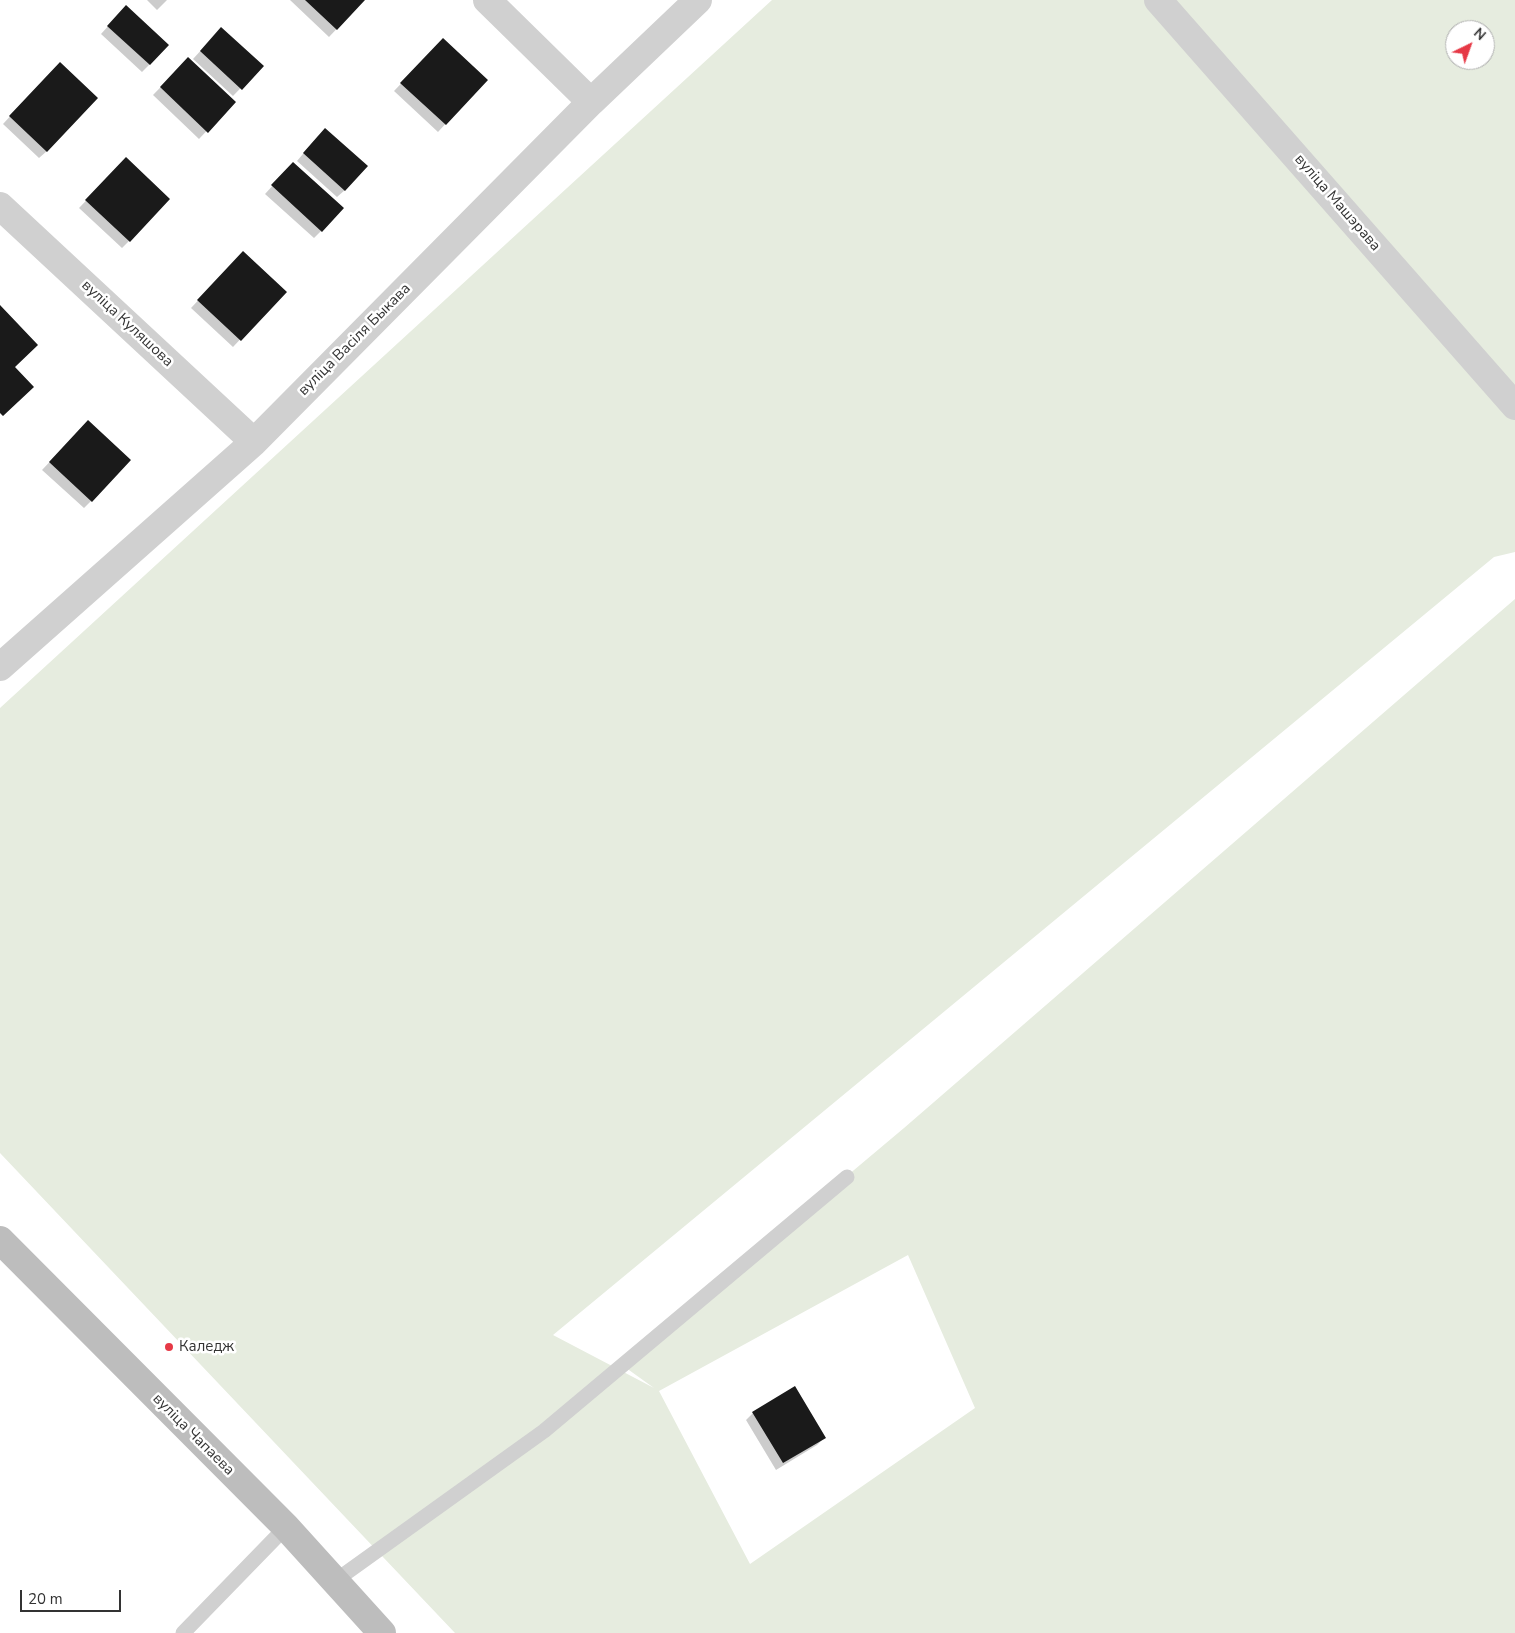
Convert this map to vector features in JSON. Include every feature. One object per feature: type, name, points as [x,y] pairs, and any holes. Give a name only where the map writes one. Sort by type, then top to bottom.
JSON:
[{"type":"main road","name":"вуліца Чапаева","points":[[0,1240],[286,1527],[382,1633]]},
{"type":"street","points":[[487,0],[592,102]]},
{"type":"street","name":"вуліца Васіля Быкава","points":[[0,667],[254,442],[592,102],[698,0]]},
{"type":"street","name":"вуліца Машэрава","points":[[1158,0],[1515,406]]},
{"type":"street","name":"вуліца Куляшова","points":[[0,206],[254,442]]},
{"type":"lane","points":[[336,1581],[544,1431],[847,1177]]},
{"type":"lane","points":[[183,1633],[286,1527]]},
{"type":"shaded area","points":[[772,0],[1515,0],[1515,552],[1494,557],[553,1335],[654,1388],[622,1365],[904,1128],[1515,599],[1515,1633],[455,1633],[0,1153],[0,708]],"holes":[[[908,1255],[975,1408],[750,1564],[659,1391]]]},
{"type":"building","points":[[305,0],[365,0],[337,30]]},
{"type":"building","points":[[126,5],[169,45],[150,65],[107,26]]},
{"type":"building","points":[[221,27],[264,66],[242,90],[200,51]]},
{"type":"building","points":[[443,38],[488,80],[446,125],[400,83]]},
{"type":"building","points":[[188,57],[236,102],[208,133],[160,87]]},
{"type":"building","points":[[60,62],[98,98],[47,152],[9,116]]},
{"type":"building","points":[[325,128],[368,166],[345,191],[303,153]]},
{"type":"building","points":[[126,157],[170,199],[130,242],[85,200]]},
{"type":"building","points":[[293,162],[344,208],[322,232],[271,185]]},
{"type":"building","points":[[243,251],[287,292],[241,341],[197,300]]},
{"type":"building","points":[[0,305],[38,345],[15,367],[34,387],[3,416],[0,413]]},
{"type":"building","points":[[88,420],[131,460],[92,502],[49,462]]},
{"type":"building","points":[[795,1386],[826,1438],[783,1463],[752,1412]]},
{"type":"place","name":"Каледж","points":[[169,1347]]}]
